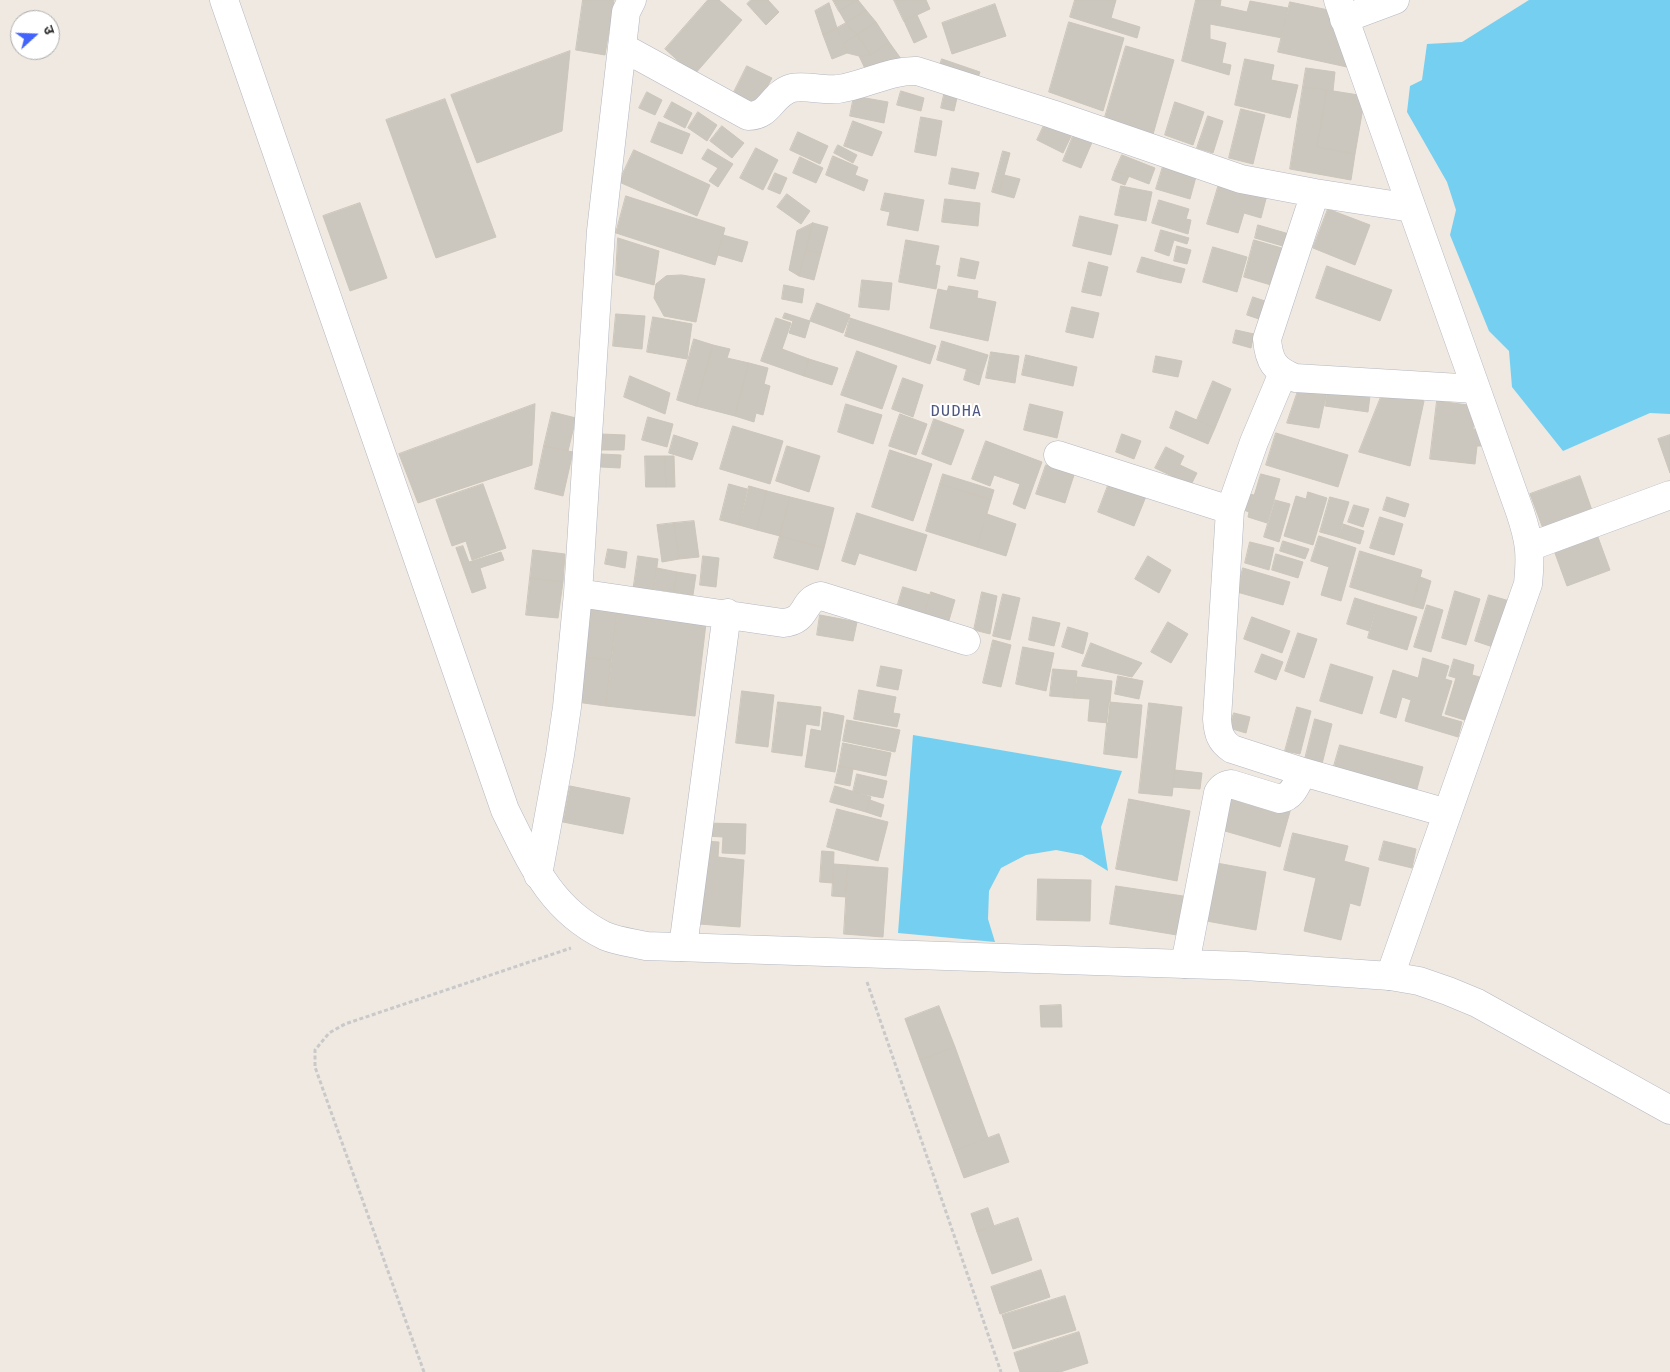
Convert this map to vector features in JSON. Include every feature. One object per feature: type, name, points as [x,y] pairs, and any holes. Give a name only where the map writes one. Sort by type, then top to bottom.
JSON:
[{"type":"street","points":[[224,0],[505,810],[538,874],[553,895],[572,916],[606,936],[646,946],[1245,966],[1390,976],[1441,988],[1477,1003],[1670,1110]]},
{"type":"street","points":[[538,874],[567,707],[578,593],[601,231],[626,12],[632,0]]},
{"type":"street","points":[[1390,976],[1528,584],[1530,557],[1525,527],[1341,10],[1395,0]]},
{"type":"street","points":[[622,47],[748,116],[756,116],[763,112],[778,95],[794,88],[835,89],[851,87],[903,70],[917,71],[1052,114],[1241,179],[1314,193],[1412,208]]},
{"type":"street","points":[[1314,193],[1267,339],[1268,353],[1273,364],[1283,373],[1295,378],[1476,389]]},
{"type":"street","points":[[1283,373],[1254,442],[1230,510],[1217,719],[1218,733],[1223,743],[1232,749],[1447,814]]},
{"type":"street","points":[[1058,455],[1230,510]]},
{"type":"street","points":[[1529,547],[1670,496]]},
{"type":"street","points":[[578,593],[782,623],[798,619],[810,601],[815,597],[821,596],[966,641]]},
{"type":"street","points":[[683,946],[727,614]]},
{"type":"street","points":[[1185,964],[1220,789],[1231,784],[1280,799],[1293,792],[1303,772]]},
{"type":"path","points":[[424,1372],[315,1066],[315,1050],[329,1033],[345,1024],[606,936]]},
{"type":"path","points":[[857,953],[1001,1372]]},
{"type":"water","points":[[1529,0],[1670,0],[1670,414],[1650,413],[1563,451],[1512,387],[1509,351],[1489,331],[1450,235],[1456,210],[1447,182],[1407,112],[1410,86],[1422,80],[1427,44],[1462,42]]},
{"type":"water","points":[[913,735],[1122,771],[1101,827],[1108,871],[1082,855],[1056,850],[1026,855],[1001,868],[989,891],[988,919],[995,942],[898,933]]},
{"type":"building","points":[[583,0],[614,0],[605,55],[576,50]]},
{"type":"building","points":[[708,0],[719,0],[742,20],[694,75],[665,49]]},
{"type":"building","points":[[751,0],[768,0],[779,12],[766,25],[747,4]]},
{"type":"building","points":[[833,0],[858,0],[839,11]]},
{"type":"building","points":[[858,0],[866,10],[846,23],[839,11]]},
{"type":"building","points":[[894,0],[926,0],[930,9],[904,21]]},
{"type":"building","points":[[1075,0],[1116,0],[1111,18],[1140,27],[1137,38],[1070,17]]},
{"type":"building","points":[[1196,0],[1221,0],[1220,6],[1247,12],[1250,1],[1288,8],[1282,38],[1210,24],[1210,39],[1226,43],[1222,63],[1231,65],[1229,75],[1182,61]]},
{"type":"building","points":[[1290,2],[1338,12],[1347,67],[1278,52]]},
{"type":"building","points":[[829,3],[837,28],[823,35],[815,11]]},
{"type":"building","points":[[995,4],[1006,36],[952,54],[942,23]]},
{"type":"building","points":[[866,10],[876,22],[857,35],[846,23]]},
{"type":"building","points":[[917,15],[927,37],[914,43],[904,21]]},
{"type":"building","points":[[876,22],[889,42],[871,55],[857,35]]},
{"type":"building","points":[[1069,22],[1124,38],[1103,111],[1049,92]]},
{"type":"building","points":[[846,23],[857,35],[843,44],[837,28]]},
{"type":"building","points":[[837,28],[847,53],[832,59],[823,35]]},
{"type":"building","points":[[857,35],[871,55],[859,56],[847,53],[843,44]]},
{"type":"building","points":[[889,42],[904,63],[869,77],[859,56],[871,55]]},
{"type":"building","points":[[1126,46],[1174,60],[1152,138],[1103,124]]},
{"type":"building","points":[[570,51],[562,131],[477,163],[451,95]]},
{"type":"building","points":[[942,59],[980,72],[975,86],[937,73]]},
{"type":"building","points":[[1245,59],[1274,65],[1271,80],[1298,85],[1290,118],[1235,105]]},
{"type":"building","points":[[747,66],[772,78],[755,110],[731,98]]},
{"type":"building","points":[[1306,68],[1335,72],[1333,91],[1303,87]]},
{"type":"building","points":[[946,86],[959,89],[954,111],[941,108]]},
{"type":"building","points":[[1303,87],[1327,90],[1317,147],[1355,154],[1351,180],[1290,169]]},
{"type":"building","points":[[1327,90],[1365,96],[1355,154],[1317,147]]},
{"type":"building","points":[[901,91],[924,98],[921,111],[897,105]]},
{"type":"building","points":[[647,92],[662,100],[655,115],[639,108]]},
{"type":"building","points":[[854,96],[888,102],[884,123],[850,116]]},
{"type":"building","points":[[445,99],[496,237],[436,258],[386,120]]},
{"type":"building","points":[[672,102],[692,113],[685,128],[664,117]]},
{"type":"building","points":[[1175,102],[1204,112],[1193,145],[1165,135]]},
{"type":"building","points":[[1241,109],[1265,115],[1253,164],[1229,158]]},
{"type":"building","points":[[698,112],[717,125],[707,141],[688,128]]},
{"type":"building","points":[[1208,116],[1223,121],[1213,153],[1197,148]]},
{"type":"building","points":[[921,117],[942,121],[936,156],[915,152]]},
{"type":"building","points":[[1048,117],[1074,130],[1063,153],[1037,140]]},
{"type":"building","points":[[853,121],[882,132],[872,156],[844,146]]},
{"type":"building","points":[[659,122],[690,134],[682,154],[651,142]]},
{"type":"building","points":[[722,126],[744,143],[732,158],[710,141]]},
{"type":"building","points":[[1077,126],[1096,133],[1081,168],[1063,161]]},
{"type":"building","points":[[798,132],[828,146],[820,164],[790,150]]},
{"type":"building","points":[[838,145],[857,155],[853,163],[834,153]]},
{"type":"building","points":[[756,148],[778,160],[763,190],[740,178]]},
{"type":"building","points":[[708,149],[733,164],[718,187],[709,181],[718,168],[702,159]]},
{"type":"building","points":[[634,150],[710,185],[697,216],[619,182]]},
{"type":"building","points":[[1003,151],[1010,153],[999,194],[992,192]]},
{"type":"building","points":[[1122,155],[1155,168],[1149,184],[1115,171]]},
{"type":"building","points":[[833,156],[858,167],[855,175],[868,180],[864,191],[826,175]]},
{"type":"building","points":[[800,157],[823,168],[816,183],[793,173]]},
{"type":"building","points":[[1164,163],[1197,173],[1190,199],[1156,189]]},
{"type":"building","points":[[952,168],[979,173],[975,189],[949,184]]},
{"type":"building","points":[[1115,171],[1129,176],[1125,185],[1112,180]]},
{"type":"building","points":[[775,173],[787,178],[780,194],[768,189]]},
{"type":"building","points":[[1004,175],[1020,179],[1014,198],[999,194]]},
{"type":"building","points":[[1221,177],[1268,191],[1261,218],[1244,213],[1238,233],[1207,224]]},
{"type":"building","points":[[1121,186],[1152,192],[1146,221],[1115,215]]},
{"type":"building","points":[[885,193],[924,200],[918,231],[887,225],[890,212],[881,210]]},
{"type":"building","points":[[787,194],[810,211],[801,224],[777,207]]},
{"type":"building","points":[[626,196],[725,228],[715,265],[616,233]]},
{"type":"building","points":[[945,199],[980,203],[978,226],[942,222]]},
{"type":"building","points":[[1159,200],[1189,209],[1186,219],[1191,220],[1188,234],[1152,223]]},
{"type":"building","points":[[360,203],[387,278],[350,291],[323,216]]},
{"type":"building","points":[[1328,209],[1370,225],[1355,265],[1313,248]]},
{"type":"building","points":[[1080,216],[1118,225],[1111,255],[1073,246]]},
{"type":"building","points":[[813,223],[799,276],[789,270],[797,231]]},
{"type":"building","points":[[813,223],[828,227],[821,253],[806,250]]},
{"type":"building","points":[[1258,225],[1296,236],[1293,249],[1255,238]]},
{"type":"building","points":[[1161,230],[1189,238],[1187,244],[1174,240],[1169,256],[1155,251]]},
{"type":"building","points":[[723,235],[748,242],[742,262],[718,255]]},
{"type":"building","points":[[618,238],[659,251],[654,285],[616,275]]},
{"type":"building","points":[[906,240],[939,246],[935,265],[940,266],[936,289],[899,282]]},
{"type":"building","points":[[1254,240],[1292,251],[1281,288],[1244,277]]},
{"type":"building","points":[[1177,246],[1191,250],[1187,264],[1174,261]]},
{"type":"building","points":[[1213,247],[1247,257],[1237,292],[1203,282]]},
{"type":"building","points":[[806,250],[821,253],[814,280],[799,276]]},
{"type":"building","points":[[1142,257],[1163,263],[1159,278],[1137,272]]},
{"type":"building","points":[[961,258],[979,262],[975,279],[958,276]]},
{"type":"building","points":[[1089,262],[1108,267],[1101,296],[1082,292]]},
{"type":"building","points":[[1163,263],[1185,269],[1181,283],[1159,278]]},
{"type":"building","points":[[1327,266],[1392,290],[1380,321],[1316,298]]},
{"type":"building","points":[[682,275],[705,279],[696,322],[664,316],[654,298],[656,284],[666,276]]},
{"type":"building","points":[[862,280],[892,283],[889,310],[859,307]]},
{"type":"building","points":[[784,285],[804,289],[802,303],[782,299]]},
{"type":"building","points":[[949,286],[978,291],[977,298],[996,302],[988,341],[930,328],[938,289],[947,291]]},
{"type":"building","points":[[1253,297],[1271,303],[1265,321],[1247,315]]},
{"type":"building","points":[[817,303],[850,315],[843,333],[810,321]]},
{"type":"building","points":[[1072,307],[1099,313],[1093,338],[1066,332]]},
{"type":"building","points":[[785,313],[810,321],[805,338],[789,333],[793,321],[783,318]]},
{"type":"building","points":[[616,314],[645,316],[642,349],[613,346]]},
{"type":"building","points":[[653,317],[692,324],[687,359],[647,352]]},
{"type":"building","points":[[776,318],[791,323],[782,349],[809,359],[804,376],[761,361]]},
{"type":"building","points":[[850,318],[936,346],[930,364],[845,336]]},
{"type":"building","points":[[1236,330],[1254,334],[1251,348],[1233,343]]},
{"type":"building","points":[[694,339],[713,345],[696,406],[677,400]]},
{"type":"building","points":[[942,341],[988,355],[982,374],[937,360]]},
{"type":"building","points":[[713,345],[730,349],[727,358],[749,363],[735,416],[696,406]]},
{"type":"building","points":[[857,351],[897,366],[882,409],[841,395]]},
{"type":"building","points":[[991,352],[1019,356],[1015,383],[986,378]]},
{"type":"building","points":[[1026,355],[1077,367],[1073,386],[1022,375]]},
{"type":"building","points":[[1156,356],[1182,361],[1178,377],[1153,372]]},
{"type":"building","points":[[809,359],[838,368],[832,385],[804,376]]},
{"type":"building","points":[[749,363],[768,368],[764,384],[770,386],[763,415],[756,413],[754,422],[735,416]]},
{"type":"building","points":[[967,369],[982,374],[979,385],[964,380]]},
{"type":"building","points":[[630,376],[670,393],[665,414],[624,397]]},
{"type":"building","points":[[903,378],[923,385],[913,417],[892,409]]},
{"type":"building","points":[[1213,381],[1231,389],[1215,428],[1197,420]]},
{"type":"building","points":[[1300,385],[1327,390],[1319,428],[1287,423]]},
{"type":"building","points":[[1327,390],[1370,396],[1368,412],[1325,406]]},
{"type":"building","points":[[1383,392],[1424,401],[1410,466],[1359,452]]},
{"type":"building","points":[[1437,401],[1476,406],[1473,429],[1485,430],[1483,446],[1477,446],[1475,464],[1430,459]]},
{"type":"building","points":[[535,404],[532,465],[418,503],[399,454]]},
{"type":"building","points":[[846,404],[882,415],[873,444],[838,432]]},
{"type":"building","points":[[1030,404],[1063,412],[1057,438],[1024,430]]},
{"type":"building","points":[[1176,411],[1215,428],[1208,444],[1170,428]]},
{"type":"building","points":[[552,412],[576,418],[568,451],[544,446]]},
{"type":"building","points":[[900,414],[927,424],[916,455],[889,446]]},
{"type":"building","points":[[648,417],[673,424],[667,447],[642,440]]},
{"type":"building","points":[[934,419],[964,430],[951,465],[922,454]]},
{"type":"building","points":[[733,426],[783,441],[770,484],[720,469]]},
{"type":"building","points":[[1276,433],[1348,455],[1338,487],[1266,465]]},
{"type":"building","points":[[601,434],[625,435],[624,450],[601,450]]},
{"type":"building","points":[[1122,434],[1141,441],[1134,459],[1116,452]]},
{"type":"building","points":[[674,435],[698,443],[692,460],[669,453]]},
{"type":"building","points":[[1670,435],[1670,473],[1658,439]]},
{"type":"building","points":[[986,441],[1042,462],[1025,509],[1013,504],[1020,484],[994,475],[990,486],[972,479]]},
{"type":"building","points":[[544,446],[573,452],[563,496],[535,489]]},
{"type":"building","points":[[787,446],[820,456],[809,492],[776,481]]},
{"type":"building","points":[[1166,447],[1184,456],[1174,477],[1155,468]]},
{"type":"building","points":[[890,450],[932,464],[913,521],[872,507]]},
{"type":"building","points":[[601,454],[621,455],[620,468],[601,467]]},
{"type":"building","points":[[645,456],[665,456],[666,487],[646,487]]},
{"type":"building","points":[[665,456],[674,456],[675,487],[666,487]]},
{"type":"building","points":[[1046,465],[1074,475],[1065,503],[1036,494]]},
{"type":"building","points":[[1180,465],[1197,473],[1191,485],[1174,477]]},
{"type":"building","points":[[943,474],[994,490],[991,500],[940,484]]},
{"type":"building","points":[[1261,474],[1280,479],[1267,523],[1248,517],[1249,512],[1241,509],[1246,493],[1254,495]]},
{"type":"building","points":[[1112,475],[1149,489],[1134,526],[1098,512]]},
{"type":"building","points":[[1580,476],[1594,516],[1545,534],[1530,494]]},
{"type":"building","points":[[483,484],[506,548],[472,560],[466,541],[452,546],[436,500]]},
{"type":"building","points":[[729,484],[747,489],[739,525],[720,520]]},
{"type":"building","points":[[940,484],[991,500],[977,547],[926,531]]},
{"type":"building","points":[[749,486],[767,491],[757,530],[739,525]]},
{"type":"building","points":[[767,491],[790,497],[780,536],[757,530]]},
{"type":"building","points":[[1308,492],[1327,498],[1313,545],[1284,536],[1296,496],[1306,499]]},
{"type":"building","points":[[790,497],[834,508],[824,548],[780,536]]},
{"type":"building","points":[[1330,497],[1349,502],[1338,537],[1320,532]]},
{"type":"building","points":[[1387,497],[1409,504],[1405,517],[1383,510]]},
{"type":"building","points":[[1275,500],[1290,504],[1279,542],[1264,537]]},
{"type":"building","points":[[1354,505],[1369,509],[1363,527],[1348,522]]},
{"type":"building","points":[[857,513],[927,535],[916,571],[859,553],[855,565],[842,561]]},
{"type":"building","points":[[987,514],[1016,524],[1006,556],[977,547]]},
{"type":"building","points":[[1380,517],[1403,524],[1394,555],[1370,548]]},
{"type":"building","points":[[694,521],[699,557],[679,559],[674,523]]},
{"type":"building","points":[[674,523],[679,559],[662,562],[657,525]]},
{"type":"building","points":[[1343,524],[1364,531],[1360,544],[1338,537]]},
{"type":"building","points":[[1595,529],[1610,570],[1567,586],[1552,545]]},
{"type":"building","points":[[780,536],[824,548],[818,570],[774,558]]},
{"type":"building","points":[[1319,536],[1356,548],[1341,601],[1321,595],[1329,567],[1311,561]]},
{"type":"building","points":[[1283,541],[1309,549],[1305,559],[1280,551]]},
{"type":"building","points":[[1250,542],[1274,548],[1269,570],[1245,563]]},
{"type":"building","points":[[463,546],[469,562],[501,552],[504,560],[480,568],[486,588],[472,593],[456,548]]},
{"type":"building","points":[[608,549],[627,552],[625,568],[605,564]]},
{"type":"building","points":[[533,550],[565,554],[563,582],[530,578]]},
{"type":"building","points":[[1360,551],[1422,570],[1412,606],[1350,587]]},
{"type":"building","points":[[1276,554],[1303,562],[1298,578],[1272,570]]},
{"type":"building","points":[[638,556],[658,559],[653,595],[633,592]]},
{"type":"building","points":[[703,556],[719,558],[716,587],[700,585]]},
{"type":"building","points":[[1148,556],[1171,570],[1159,593],[1135,579]]},
{"type":"building","points":[[657,568],[677,572],[674,592],[654,589]]},
{"type":"building","points":[[1243,568],[1290,582],[1283,605],[1237,592]]},
{"type":"building","points":[[677,572],[696,575],[693,595],[674,592]]},
{"type":"building","points":[[1420,577],[1431,581],[1423,609],[1412,606]]},
{"type":"building","points":[[530,578],[563,582],[558,618],[526,615]]},
{"type":"building","points":[[903,587],[930,595],[923,619],[896,611]]},
{"type":"building","points":[[1455,591],[1480,599],[1466,645],[1442,638]]},
{"type":"building","points":[[931,592],[955,600],[947,627],[923,619]]},
{"type":"building","points":[[982,592],[997,596],[990,634],[974,630]]},
{"type":"building","points":[[1003,594],[1020,598],[1010,640],[993,636]]},
{"type":"building","points":[[1489,595],[1513,602],[1499,649],[1475,641]]},
{"type":"building","points":[[1355,598],[1377,605],[1369,631],[1347,624]]},
{"type":"building","points":[[588,600],[618,604],[611,660],[581,657]]},
{"type":"building","points":[[618,604],[707,615],[695,716],[606,706]]},
{"type":"building","points":[[1377,605],[1417,617],[1407,650],[1368,638]]},
{"type":"building","points":[[1427,605],[1443,610],[1431,652],[1414,647]]},
{"type":"building","points":[[820,615],[857,622],[853,641],[817,635]]},
{"type":"building","points":[[1033,617],[1060,623],[1054,646],[1029,640]]},
{"type":"building","points":[[1252,617],[1290,631],[1282,653],[1244,639]]},
{"type":"building","points":[[1168,622],[1188,634],[1171,663],[1151,652]]},
{"type":"building","points":[[1068,627],[1088,633],[1083,654],[1062,647]]},
{"type":"building","points":[[1298,633],[1317,639],[1304,678],[1285,671]]},
{"type":"building","points":[[993,640],[1011,645],[1001,687],[983,683]]},
{"type":"building","points":[[1091,643],[1142,663],[1132,677],[1082,666]]},
{"type":"building","points":[[1023,647],[1054,653],[1046,691],[1016,684]]},
{"type":"building","points":[[1262,654],[1283,662],[1276,680],[1255,672]]},
{"type":"building","points":[[581,657],[611,660],[606,706],[576,702]]},
{"type":"building","points":[[1423,658],[1449,666],[1445,679],[1452,681],[1441,716],[1462,722],[1458,737],[1405,721],[1411,700],[1402,697],[1396,718],[1380,713],[1393,670],[1418,678]]},
{"type":"building","points":[[1454,659],[1474,665],[1472,675],[1484,678],[1471,722],[1445,714],[1456,678],[1449,676]]},
{"type":"building","points":[[1331,664],[1373,677],[1362,714],[1320,701]]},
{"type":"building","points":[[881,666],[902,670],[898,690],[877,686]]},
{"type":"building","points":[[1053,669],[1077,671],[1074,698],[1050,696]]},
{"type":"building","points":[[1118,676],[1143,681],[1139,699],[1115,694]]},
{"type":"building","points":[[1077,677],[1112,681],[1108,723],[1088,721],[1090,699],[1074,698]]},
{"type":"building","points":[[859,690],[896,697],[893,713],[900,714],[897,727],[854,719]]},
{"type":"building","points":[[742,691],[774,695],[768,747],[736,743]]},
{"type":"building","points":[[778,702],[821,707],[819,726],[806,724],[802,756],[772,752]]},
{"type":"building","points":[[1109,702],[1142,705],[1137,758],[1104,754]]},
{"type":"building","points":[[1149,703],[1182,707],[1172,796],[1139,793]]},
{"type":"building","points":[[1297,707],[1311,711],[1300,754],[1285,751]]},
{"type":"building","points":[[824,712],[844,716],[835,772],[805,767],[811,729],[821,731]]},
{"type":"building","points":[[1234,713],[1250,717],[1246,733],[1229,728]]},
{"type":"building","points":[[1315,719],[1332,724],[1321,768],[1304,763]]},
{"type":"building","points":[[847,720],[900,730],[895,752],[843,741]]},
{"type":"building","points":[[843,743],[891,753],[886,776],[839,766]]},
{"type":"building","points":[[1340,745],[1423,767],[1415,796],[1332,773]]},
{"type":"building","points":[[839,766],[853,769],[850,786],[835,783]]},
{"type":"building","points":[[1175,770],[1202,773],[1200,789],[1173,787]]},
{"type":"building","points":[[857,774],[887,781],[883,798],[853,792]]},
{"type":"building","points":[[570,786],[630,798],[623,834],[563,822]]},
{"type":"building","points":[[835,786],[871,797],[866,812],[830,802]]},
{"type":"building","points":[[1229,791],[1291,808],[1280,847],[1218,829]]},
{"type":"building","points":[[1129,799],[1190,811],[1177,881],[1116,869]]},
{"type":"building","points":[[870,800],[884,805],[881,817],[866,812]]},
{"type":"building","points":[[837,809],[888,822],[878,861],[827,847]]},
{"type":"building","points":[[706,823],[746,824],[745,854],[722,853],[723,837],[706,836]]},
{"type":"building","points":[[1293,833],[1348,846],[1344,861],[1369,868],[1360,906],[1350,903],[1341,940],[1304,931],[1316,878],[1284,870]]},
{"type":"building","points":[[704,841],[719,842],[718,857],[744,860],[740,927],[699,924]]},
{"type":"building","points":[[1384,841],[1416,849],[1412,868],[1379,860]]},
{"type":"building","points":[[822,851],[834,852],[833,883],[820,882]]},
{"type":"building","points":[[1211,862],[1266,872],[1256,930],[1201,920]]},
{"type":"building","points":[[834,864],[848,865],[846,897],[832,896]]},
{"type":"building","points":[[848,865],[888,868],[883,937],[844,934]]},
{"type":"building","points":[[1038,879],[1091,880],[1090,921],[1037,920]]},
{"type":"building","points":[[1116,886],[1183,896],[1177,935],[1110,924]]},
{"type":"building","points":[[1061,1005],[1062,1027],[1041,1027],[1040,1006]]},
{"type":"building","points":[[939,1006],[955,1047],[920,1060],[905,1019]]},
{"type":"building","points":[[955,1047],[988,1138],[954,1151],[920,1060]]},
{"type":"building","points":[[999,1134],[1009,1162],[964,1178],[954,1151]]},
{"type":"building","points":[[988,1208],[994,1226],[977,1232],[971,1214]]},
{"type":"building","points":[[1018,1218],[1032,1260],[992,1274],[977,1232]]},
{"type":"building","points":[[1041,1270],[1050,1297],[1000,1314],[991,1287]]},
{"type":"building","points":[[1065,1296],[1076,1330],[1013,1349],[1002,1315]]},
{"type":"building","points":[[1079,1332],[1088,1363],[1060,1372],[1020,1372],[1014,1353]]},
{"type":"district","name":"DUDHA","points":[[956,412]]}]
